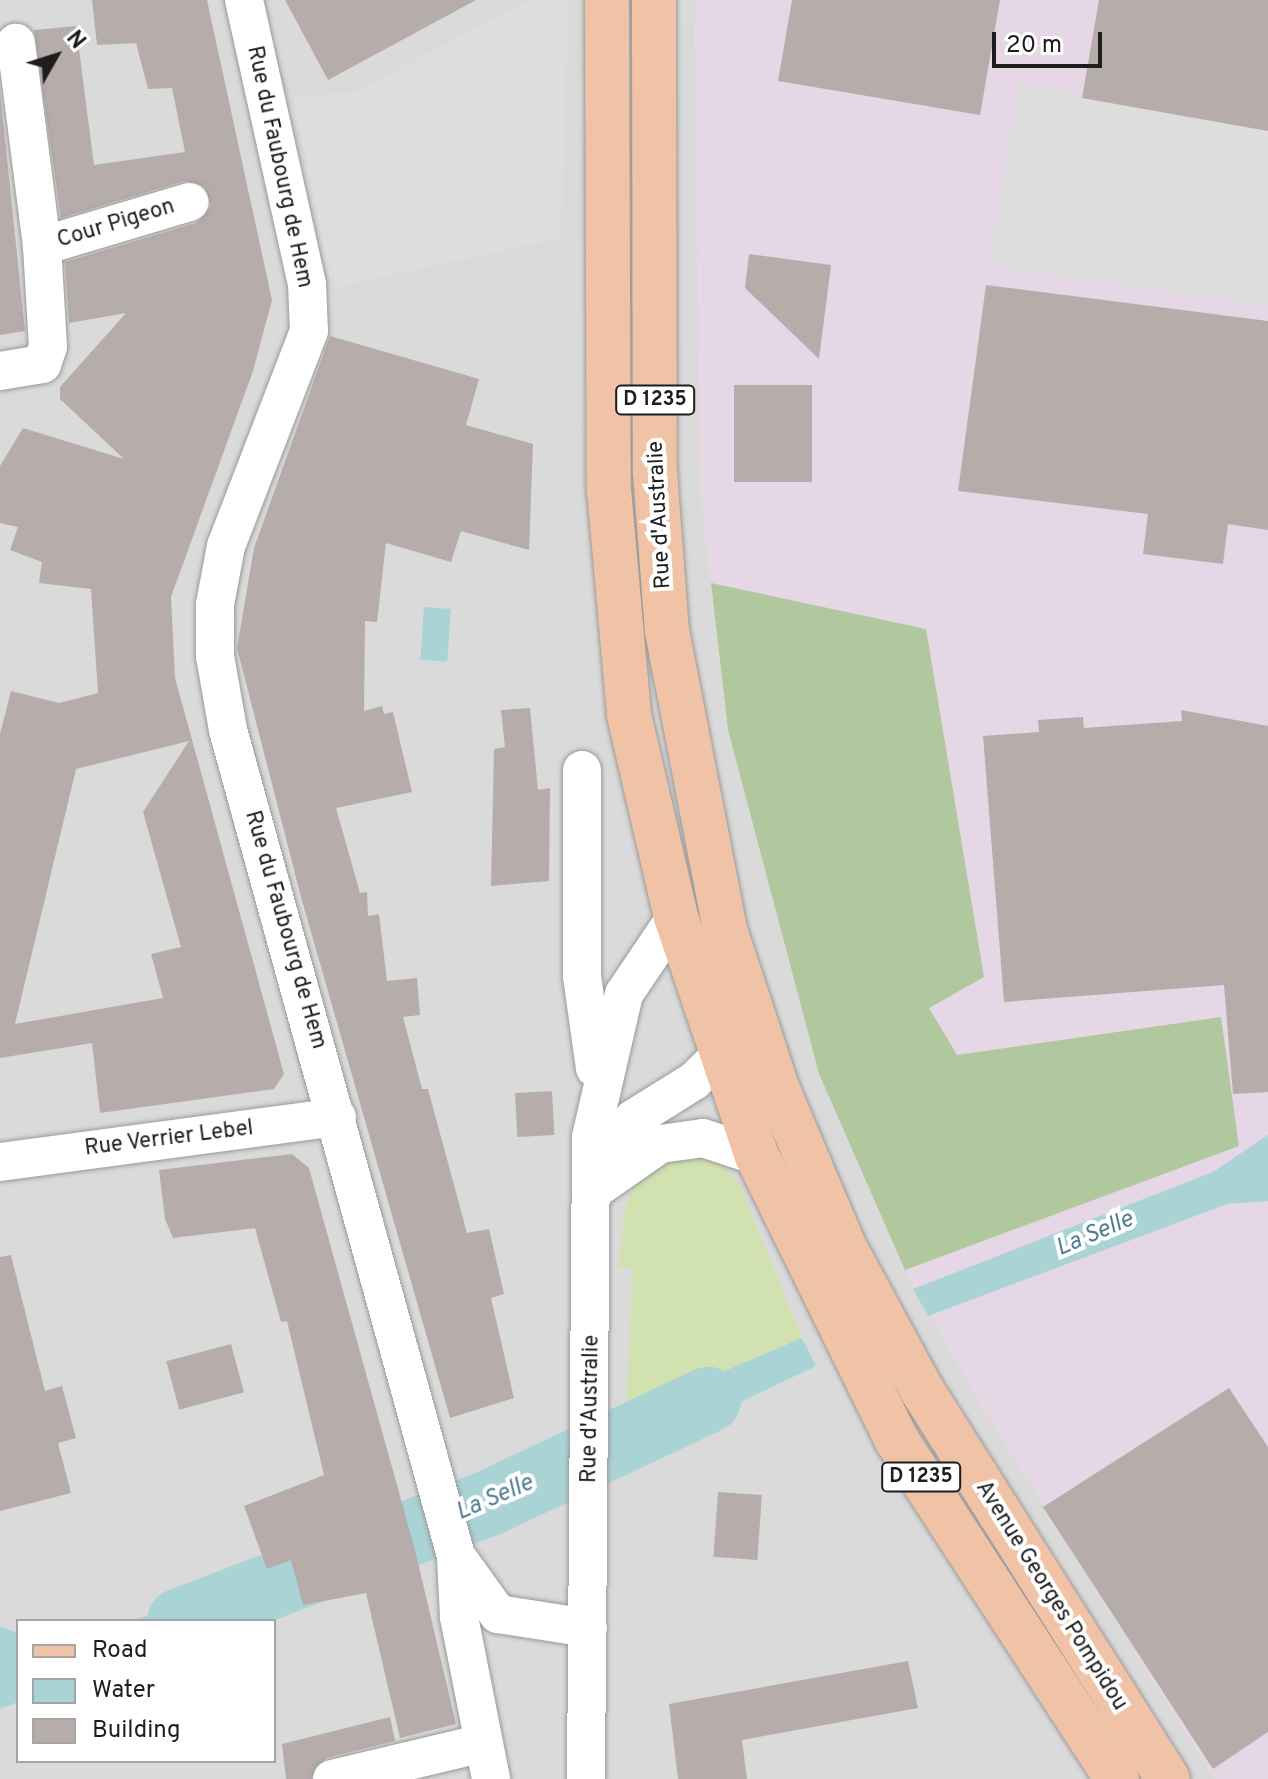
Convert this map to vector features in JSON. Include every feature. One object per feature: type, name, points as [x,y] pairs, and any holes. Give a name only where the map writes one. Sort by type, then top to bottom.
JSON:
[{"type":"main road","name":"Rue d'Australie","points":[[607,0],[609,490],[629,715],[676,917],[721,1058]]},
{"type":"main road","name":"Rue d'Australie","points":[[654,0],[655,472],[667,631],[697,812],[754,1020]]},
{"type":"main road","name":"Avenue Georges Pompidou","points":[[754,1020],[839,1234],[915,1377],[1168,1779]]},
{"type":"main road","name":"Avenue Georges Pompidou","points":[[721,1058],[757,1156],[896,1439],[1117,1779]]},
{"type":"street","name":"Rue du Faubourg de Hem","points":[[244,0],[307,284],[309,331],[226,546],[215,604],[215,656],[228,730],[456,1556],[498,1614],[588,1628]]},
{"type":"street","name":"Cour Pigeon","points":[[0,371],[42,364],[48,347],[42,246],[16,43]]},
{"type":"street","name":"Cour Pigeon","points":[[42,246],[190,202]]},
{"type":"street","name":"Rue d'Australie","points":[[582,770],[582,976],[598,1087]]},
{"type":"street","name":"Rue d'Australie","points":[[588,1628],[595,1190],[591,1137],[598,1087],[624,994],[676,917]]},
{"type":"street","points":[[595,1190],[633,1119],[721,1058],[754,1020]]},
{"type":"street","name":"Rue Verrier Lebel","points":[[0,1162],[337,1117]]},
{"type":"street","points":[[595,1190],[660,1144],[726,1141],[757,1156]]},
{"type":"street","points":[[332,1779],[487,1761],[459,1617],[456,1556]]},
{"type":"street","points":[[586,1779],[588,1628]]},
{"type":"shaded area","points":[[0,0],[695,0],[701,493],[728,730],[819,1074],[905,1270],[989,1417],[1215,1779],[0,1779]]},
{"type":"shaded area","points":[[530,0],[568,0],[561,238],[332,288],[293,96],[352,93]]},
{"type":"shaded area","points":[[695,0],[1268,0],[1268,1779],[1215,1779],[989,1417],[905,1270],[819,1074],[728,730],[701,493]]},
{"type":"shaded area","points":[[1019,82],[1268,133],[1268,306],[989,266]]},
{"type":"green space","points":[[711,583],[926,629],[984,977],[929,1008],[957,1055],[1221,1017],[1239,1146],[905,1270],[819,1074],[728,730]]},
{"type":"green space","points":[[706,1156],[729,1171],[743,1192],[802,1338],[626,1413],[633,1268],[618,1267],[625,1207],[632,1188],[654,1164]]},
{"type":"water","points":[[424,607],[451,609],[447,662],[420,660]]},
{"type":"water","points":[[1268,1135],[1268,1201],[1227,1204],[928,1316],[913,1289],[1213,1172]]},
{"type":"water","points":[[802,1338],[816,1366],[686,1428],[624,1466],[626,1413]]},
{"type":"water","points":[[559,1448],[558,1496],[484,1530],[472,1485]]},
{"type":"water","points":[[406,1517],[417,1555],[220,1619],[137,1619]]},
{"type":"water","points":[[0,1626],[16,1632],[16,1703],[0,1709]]},
{"type":"building","points":[[92,0],[207,0],[272,300],[253,371],[171,597],[175,678],[284,1074],[274,1089],[100,1113],[92,1043],[0,1058],[0,734],[11,691],[59,703],[98,693],[91,589],[39,583],[42,562],[10,550],[18,527],[0,523],[0,466],[23,428],[124,459],[60,399],[60,387],[126,313],[69,323],[65,262],[196,223],[211,206],[204,186],[184,181],[61,218],[34,30],[76,26],[94,165],[185,152],[172,88],[148,89],[136,43],[97,45]],"holes":[[[189,741],[143,812],[181,947],[151,954],[163,998],[15,1024],[76,769]]]},
{"type":"building","points":[[285,0],[476,0],[328,80]]},
{"type":"building","points":[[792,0],[1000,0],[980,115],[778,81]]},
{"type":"building","points":[[1099,0],[1268,0],[1268,131],[1082,98]]},
{"type":"building","points":[[0,91],[25,331],[0,335]]},
{"type":"building","points":[[749,254],[831,265],[819,359],[745,288]]},
{"type":"building","points":[[986,285],[1268,321],[1268,530],[1228,524],[1223,564],[1143,554],[1148,514],[958,491]]},
{"type":"building","points":[[330,336],[479,379],[466,425],[533,444],[529,550],[461,531],[451,562],[386,543],[377,622],[365,621],[364,711],[382,706],[384,714],[393,712],[412,792],[336,808],[360,893],[367,892],[368,916],[379,914],[387,981],[417,978],[420,1015],[403,1017],[422,1089],[428,1089],[467,1233],[489,1229],[504,1294],[491,1298],[514,1398],[450,1418],[301,897],[237,648],[254,548]]},
{"type":"building","points":[[734,385],[812,385],[812,482],[734,482]]},
{"type":"building","points":[[530,708],[538,790],[550,788],[549,881],[491,886],[494,749],[505,747],[501,710]]},
{"type":"building","points":[[1181,710],[1268,726],[1268,1092],[1233,1094],[1224,985],[1004,1002],[983,736],[1039,732],[1038,720],[1083,717],[1084,728],[1182,721]]},
{"type":"building","points":[[552,1091],[554,1135],[517,1137],[515,1093]]},
{"type":"building","points":[[292,1154],[309,1168],[415,1550],[456,1724],[400,1738],[366,1593],[303,1605],[291,1560],[267,1569],[244,1506],[324,1475],[287,1321],[281,1322],[255,1228],[173,1238],[165,1219],[159,1170]]},
{"type":"building","points":[[11,1255],[45,1391],[62,1386],[76,1438],[58,1443],[71,1493],[0,1511],[0,1257]]},
{"type":"building","points":[[231,1344],[244,1392],[179,1410],[166,1361]]},
{"type":"building","points":[[1229,1388],[1268,1447],[1268,1732],[1213,1769],[1043,1507]]},
{"type":"building","points":[[718,1492],[762,1495],[757,1560],[713,1557]]},
{"type":"building","points":[[908,1661],[918,1708],[742,1740],[747,1779],[678,1779],[669,1704]]},
{"type":"building","points":[[390,1717],[395,1741],[326,1758],[311,1779],[286,1779],[282,1744]]},
{"type":"waterway","name":"La Selle","points":[[185,1619],[491,1502],[708,1400]]}]
